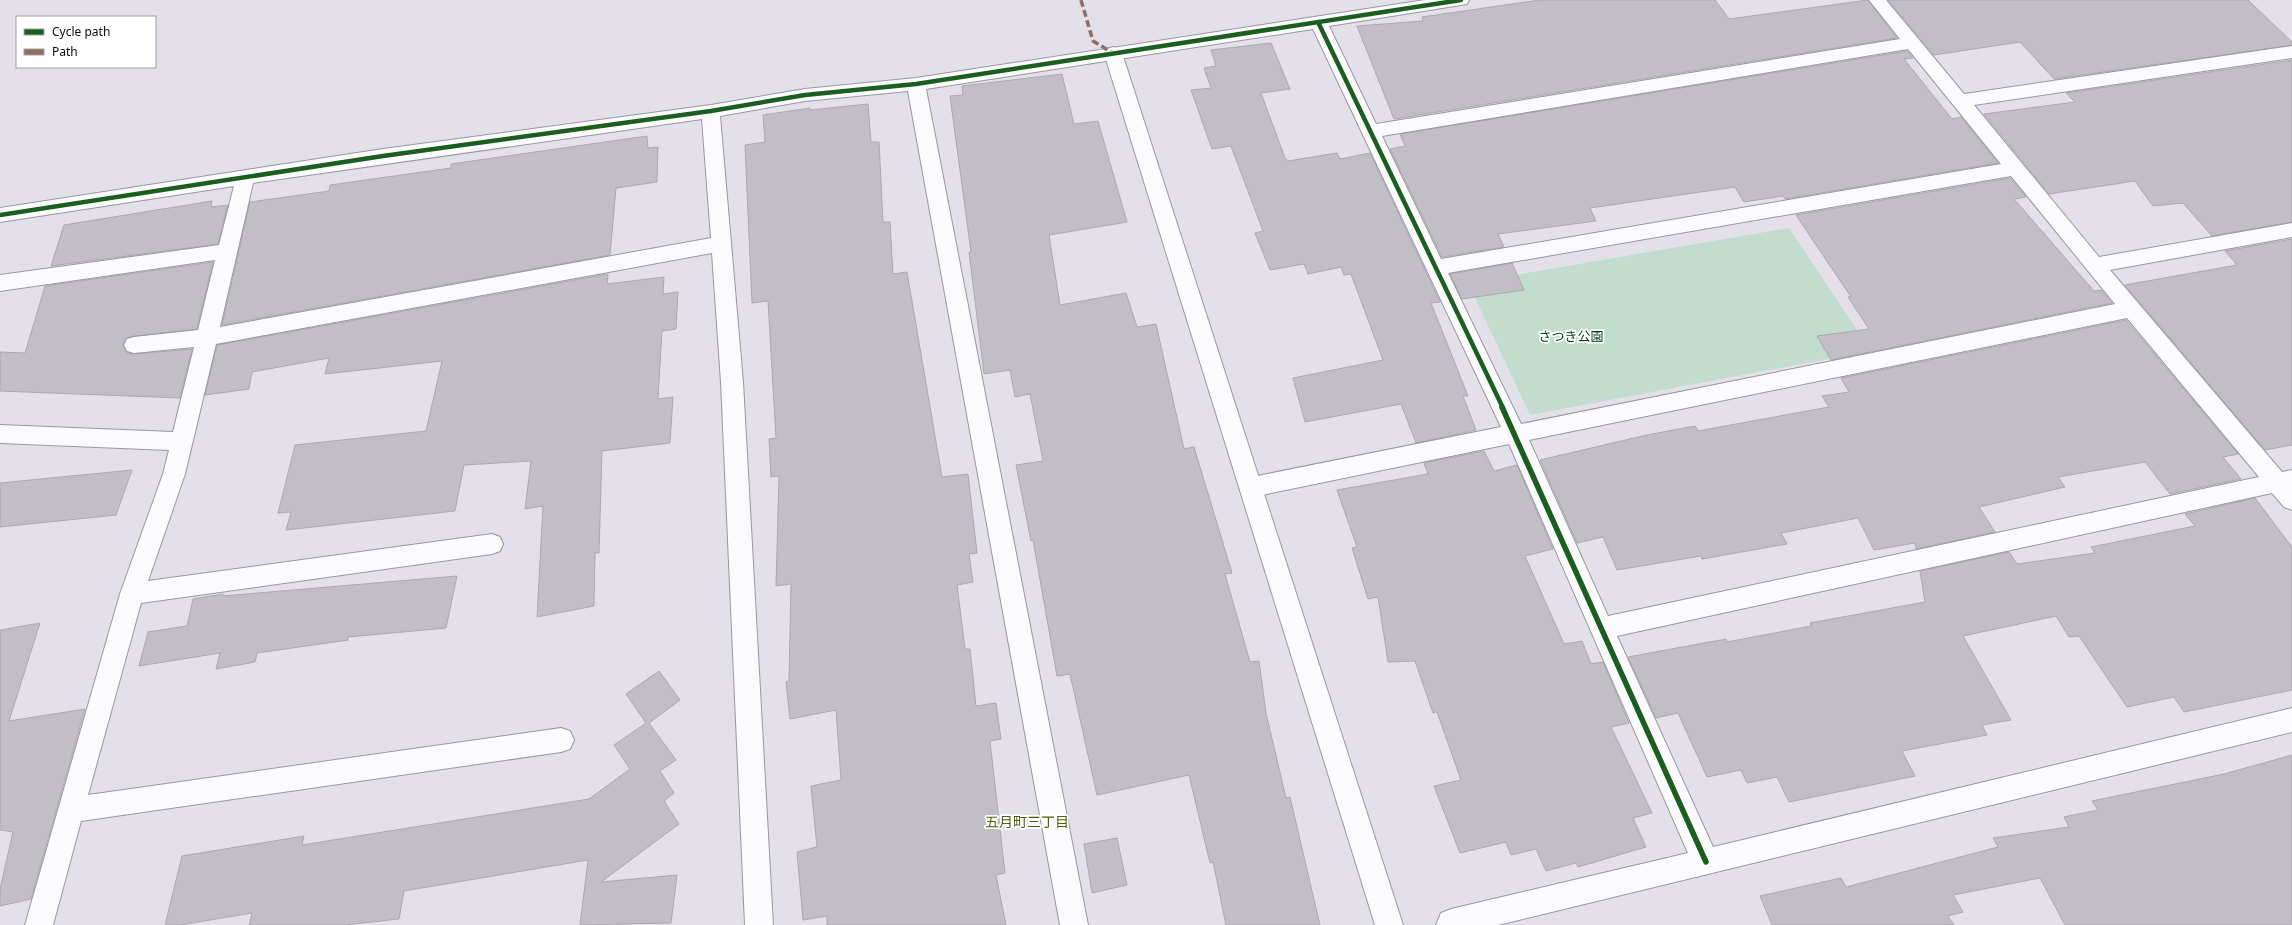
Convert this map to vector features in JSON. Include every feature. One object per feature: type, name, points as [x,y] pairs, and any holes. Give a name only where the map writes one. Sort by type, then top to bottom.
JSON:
[{"type":"street","points":[[0,215],[383,156],[711,111],[805,95],[916,84],[1461,0]]},
{"type":"street","points":[[1877,0],[2131,309],[2285,480],[2292,500]]},
{"type":"street","points":[[1318,22],[1515,434],[1706,862]]},
{"type":"street","points":[[1370,131],[1912,43]]},
{"type":"street","points":[[1961,102],[2292,52]]},
{"type":"street","points":[[1113,53],[1252,487],[1389,925]]},
{"type":"street","points":[[916,84],[1074,925]]},
{"type":"street","points":[[711,111],[732,382],[759,925]]},
{"type":"street","points":[[1435,268],[2015,168]]},
{"type":"street","points":[[39,925],[132,594],[174,474],[245,178]]},
{"type":"street","points":[[2095,264],[2292,230]]},
{"type":"street","points":[[134,345],[207,337],[722,244]]},
{"type":"street","points":[[0,283],[227,251]]},
{"type":"street","points":[[1252,487],[2131,309]]},
{"type":"street","points":[[0,434],[182,441]]},
{"type":"street","points":[[1602,628],[2285,480]]},
{"type":"street","points":[[132,594],[492,544]]},
{"type":"street","points":[[1450,925],[1451,923],[2292,720]]},
{"type":"street","points":[[71,810],[561,740]]},
{"type":"green space","name":"さつき公園","points":[[1789,228],[1871,351],[1530,415],[1468,283]]},
{"type":"building","points":[[1540,0],[1715,0],[1729,19],[1868,0],[1897,38],[1394,119],[1357,26],[1423,21],[1422,17]]},
{"type":"building","points":[[1888,0],[2248,0],[2292,42],[2292,45],[2054,79],[2020,42],[1934,55]]},
{"type":"building","points":[[1271,43],[1290,89],[1261,93],[1285,158],[1288,161],[1337,153],[1340,159],[1370,153],[1440,302],[1431,303],[1468,396],[1463,396],[1476,430],[1416,443],[1401,404],[1305,422],[1293,378],[1383,360],[1351,274],[1344,275],[1341,267],[1308,274],[1304,264],[1270,270],[1255,233],[1263,231],[1231,146],[1212,149],[1191,90],[1211,88],[1204,68],[1216,66],[1211,50]]},
{"type":"building","points":[[1907,51],[1913,58],[1904,59],[1952,119],[1961,117],[1998,163],[1785,199],[1783,196],[1744,202],[1735,187],[1590,208],[1596,221],[1498,234],[1504,247],[1442,257],[1390,149],[1405,146],[1400,134]]},
{"type":"building","points":[[2292,60],[2292,222],[2212,236],[2183,203],[2153,206],[2135,181],[2049,194],[1984,114],[2075,102],[2066,93]]},
{"type":"building","points":[[1062,74],[1074,124],[1098,121],[1127,222],[1049,235],[1060,305],[1126,293],[1137,327],[1156,324],[1184,449],[1194,447],[1232,573],[1225,574],[1250,662],[1259,661],[1266,713],[1286,798],[1290,797],[1320,925],[1226,925],[1213,862],[1210,863],[1189,775],[1097,795],[1070,674],[1057,676],[1033,540],[1031,541],[1016,465],[1043,461],[1030,394],[1015,397],[1010,370],[984,374],[969,252],[971,252],[950,96],[963,95],[962,86]]},
{"type":"building","points":[[868,104],[871,142],[879,142],[883,222],[890,222],[893,274],[907,272],[942,477],[968,474],[977,553],[969,554],[973,582],[957,585],[965,649],[970,649],[976,706],[996,703],[1001,739],[990,741],[1005,873],[996,875],[1006,925],[827,925],[827,916],[803,920],[797,852],[817,847],[811,786],[841,780],[836,710],[790,719],[786,682],[789,681],[791,584],[776,586],[779,476],[771,477],[769,439],[776,438],[768,301],[752,303],[745,145],[765,142],[763,115],[810,108],[810,110]]},
{"type":"building","points":[[647,136],[648,148],[658,147],[657,182],[616,188],[610,255],[222,325],[250,202],[329,191],[330,185],[451,168],[451,164]]},
{"type":"building","points":[[2010,178],[2026,197],[2014,199],[2094,291],[2101,290],[2112,303],[1831,360],[1817,336],[1869,329],[1848,297],[1851,297],[1796,215]]},
{"type":"building","points":[[212,201],[211,207],[228,205],[218,244],[51,266],[64,225]]},
{"type":"building","points":[[2292,239],[2292,445],[2265,450],[2125,285],[2237,265],[2225,251]]},
{"type":"building","points":[[213,262],[197,329],[134,336],[127,338],[123,344],[126,352],[134,354],[192,349],[180,398],[0,391],[0,352],[25,353],[45,286]]},
{"type":"building","points":[[1512,263],[1524,290],[1462,299],[1450,274]]},
{"type":"building","points":[[608,274],[607,284],[664,277],[663,294],[678,292],[676,329],[662,331],[658,399],[673,397],[670,443],[602,451],[599,553],[595,553],[594,606],[537,617],[543,506],[525,509],[531,461],[464,465],[455,511],[286,530],[291,512],[278,513],[295,445],[426,431],[442,361],[325,374],[329,358],[252,372],[249,389],[205,395],[217,345]]},
{"type":"building","points":[[2126,320],[2238,454],[2223,457],[2241,479],[2170,494],[2145,462],[2058,477],[2065,487],[1979,507],[1995,532],[1916,549],[1915,543],[1874,550],[1858,518],[1781,533],[1787,544],[1702,559],[1701,556],[1617,570],[1603,537],[1577,543],[1540,460],[1647,435],[1695,426],[1698,431],[1829,407],[1822,396],[1849,392],[1841,378]]},
{"type":"building","points":[[1484,451],[1494,471],[1517,465],[1553,549],[1525,556],[1564,644],[1582,641],[1591,664],[1603,662],[1629,723],[1611,727],[1652,813],[1633,818],[1646,847],[1578,867],[1576,863],[1546,871],[1536,849],[1511,855],[1506,842],[1460,853],[1434,786],[1461,780],[1437,712],[1433,713],[1415,661],[1388,662],[1378,597],[1368,599],[1352,548],[1357,547],[1337,490],[1428,474],[1424,463]]},
{"type":"building","points":[[132,470],[116,515],[0,527],[0,483]]},
{"type":"building","points":[[2255,498],[2292,547],[2292,690],[2184,712],[2174,697],[2127,707],[2079,636],[2069,637],[2056,616],[1963,636],[2011,720],[1982,725],[1987,735],[1902,751],[1915,776],[1789,802],[1777,777],[1747,783],[1741,770],[1707,777],[1678,713],[1656,718],[1628,657],[1726,639],[1727,642],[1811,626],[1810,623],[1925,602],[1920,571],[2009,552],[2017,564],[2095,553],[2091,547],[2195,526],[2185,514]]},
{"type":"building","points":[[457,576],[446,628],[348,637],[348,640],[257,653],[255,662],[216,669],[220,653],[139,666],[148,632],[187,626],[193,599],[223,594],[223,596]]},
{"type":"building","points":[[40,623],[9,721],[85,709],[31,899],[0,906],[0,889],[13,832],[0,830],[0,630]]},
{"type":"building","points":[[659,671],[680,700],[649,723],[676,760],[660,771],[674,793],[664,801],[679,824],[601,882],[677,875],[671,923],[580,925],[588,860],[404,891],[399,919],[345,925],[249,925],[252,913],[180,925],[165,925],[182,856],[304,836],[302,845],[589,799],[630,769],[614,745],[646,723],[626,694]]},
{"type":"building","points":[[2292,755],[2292,925],[2065,925],[2040,878],[1953,895],[1963,912],[1948,916],[1954,925],[1772,925],[1760,896],[1841,878],[1846,887],[1998,847],[1993,838],[2069,827],[2064,817],[2098,810],[2092,801],[2224,774]]},
{"type":"building","points":[[1117,838],[1127,885],[1092,893],[1084,844]]},
{"type":"marked path","points":[[1081,0],[1093,41],[1113,53]]},
{"type":"cycle path","points":[[0,215],[383,156],[711,111],[805,95],[916,84],[1461,0]]},
{"type":"cycle path","points":[[1318,22],[1515,434],[1706,862]]},
{"type":"district","name":"五月町三丁目","points":[[1027,821]]}]
